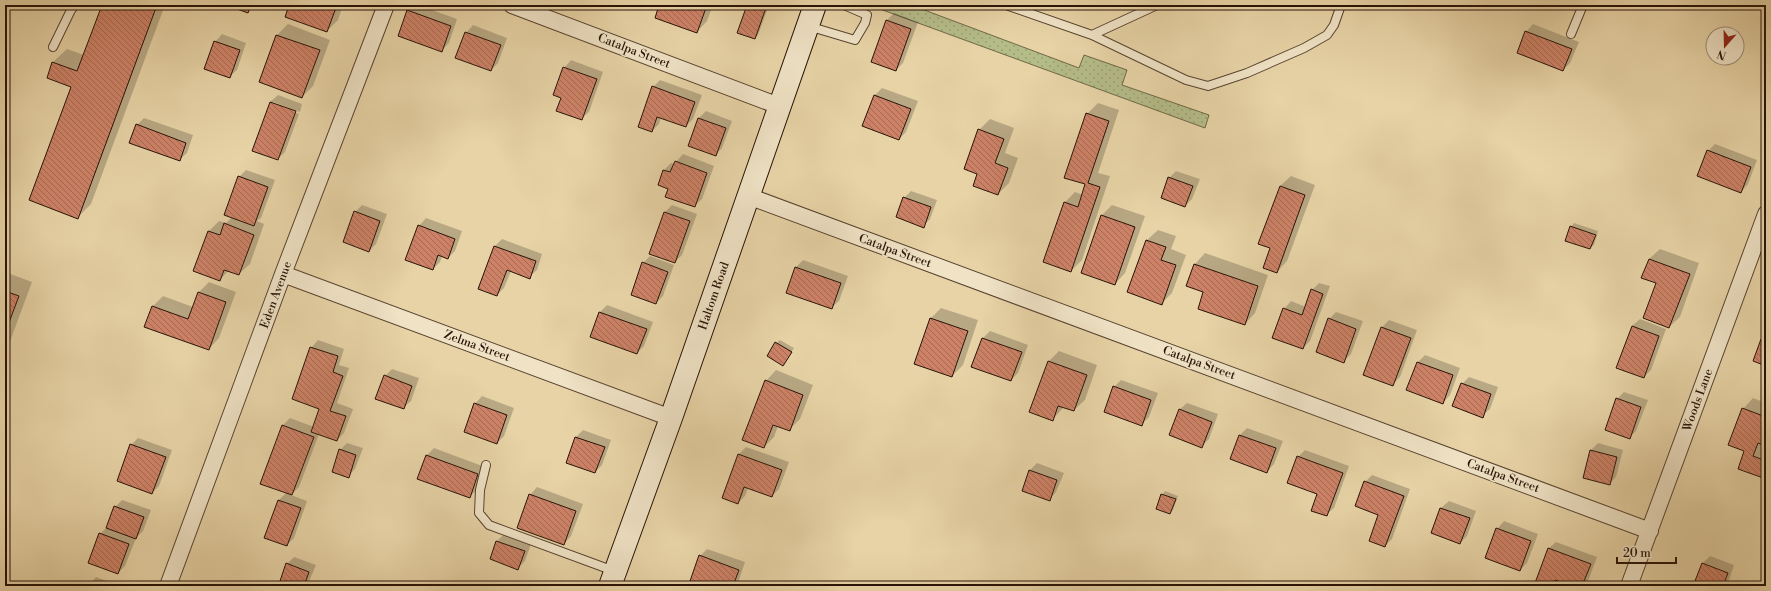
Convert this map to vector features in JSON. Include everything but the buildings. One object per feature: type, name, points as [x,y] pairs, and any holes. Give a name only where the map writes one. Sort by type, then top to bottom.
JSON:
[{"type":"main road","name":"Haltom Road","points":[[612,579],[671,418],[815,5]]},
{"type":"street","name":"Eden Avenue","points":[[168,586],[283,274],[386,5]]},
{"type":"street","name":"Catalpa Street","points":[[512,5],[779,106]]},
{"type":"street","name":"Catalpa Street","points":[[748,196],[1650,530]]},
{"type":"street","name":"Woods Lane","points":[[1629,586],[1766,214]]},
{"type":"street","name":"Zelma Street","points":[[283,274],[671,418]]},
{"type":"lane","points":[[53,47],[71,10],[75,5]]},
{"type":"lane","points":[[808,26],[855,40],[865,23],[867,15],[844,5]]},
{"type":"lane","points":[[1006,5],[1092,35],[1186,80],[1208,86],[1246,73],[1304,48],[1327,35],[1334,25],[1341,5]]},
{"type":"lane","points":[[1092,35],[1157,5]]},
{"type":"lane","points":[[1571,34],[1582,5]]},
{"type":"lane","points":[[486,465],[480,490],[479,513],[489,524],[612,579]]},
{"type":"green space","points":[[869,5],[911,5],[1079,68],[1084,55],[1127,70],[1122,85],[1209,115],[1205,128]]}]
